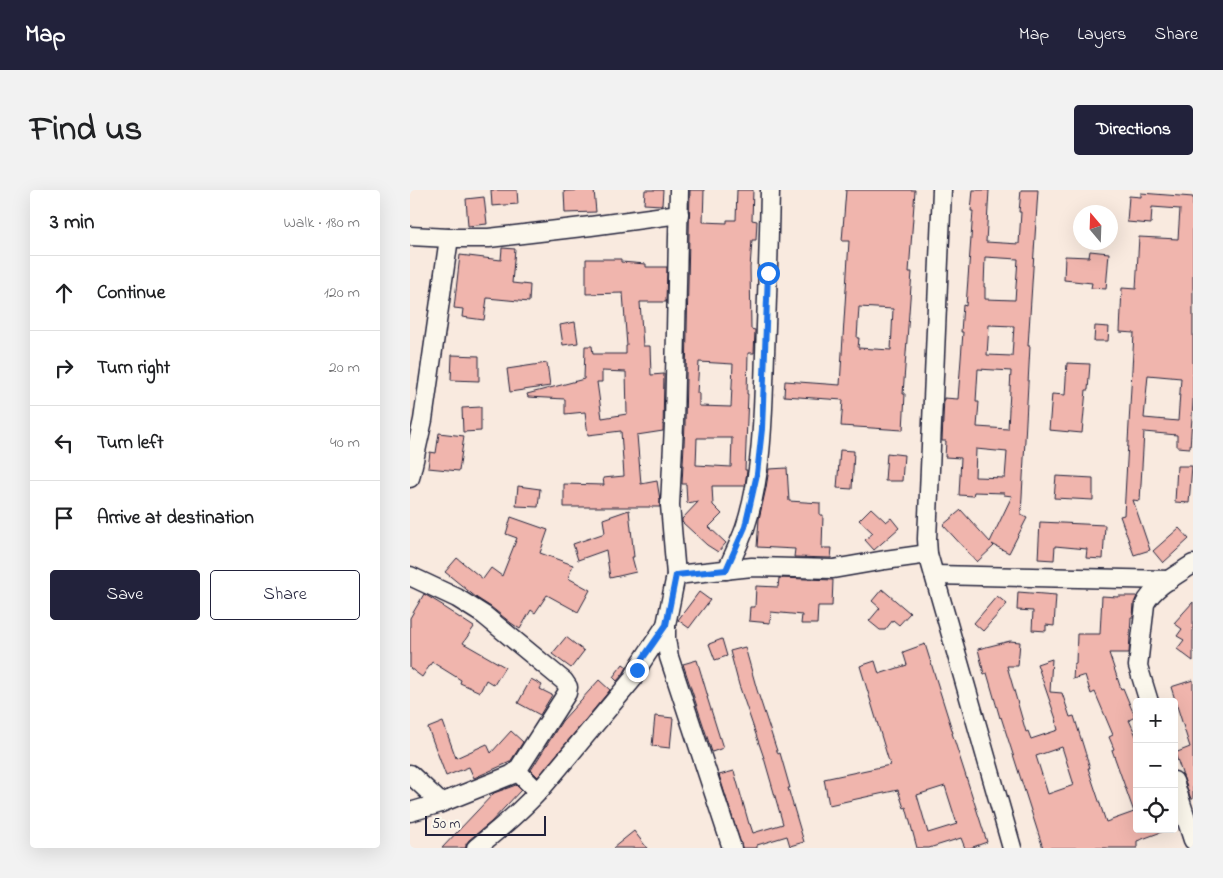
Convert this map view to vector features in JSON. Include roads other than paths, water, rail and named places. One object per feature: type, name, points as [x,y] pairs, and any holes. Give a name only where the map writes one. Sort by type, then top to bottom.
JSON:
[{"type":"street","points":[[679,190],[674,425],[670,505],[676,575],[666,625],[666,639],[669,657],[732,848]]},
{"type":"street","points":[[726,570],[745,527],[757,474],[762,429],[770,190]]},
{"type":"street","points":[[942,190],[927,539],[928,554],[1012,848]]},
{"type":"street","points":[[410,236],[489,238],[679,214]]},
{"type":"street","points":[[410,478],[423,420],[449,238]]},
{"type":"street","points":[[676,575],[752,567],[833,569],[928,554]]},
{"type":"street","points":[[1148,698],[1138,666],[1145,604],[1150,595],[1193,564]]},
{"type":"street","points":[[935,575],[1170,580]]},
{"type":"street","points":[[410,576],[457,598],[484,615],[564,681],[568,687],[567,693],[517,771],[441,803],[410,812]]},
{"type":"street","points":[[476,848],[493,835],[538,792],[632,680],[666,625]]},
{"type":"street","points":[[517,771],[538,792]]},
{"type":"street","points":[[410,774],[441,803]]},
{"type":"street","points":[[1176,788],[1193,840]]}]
